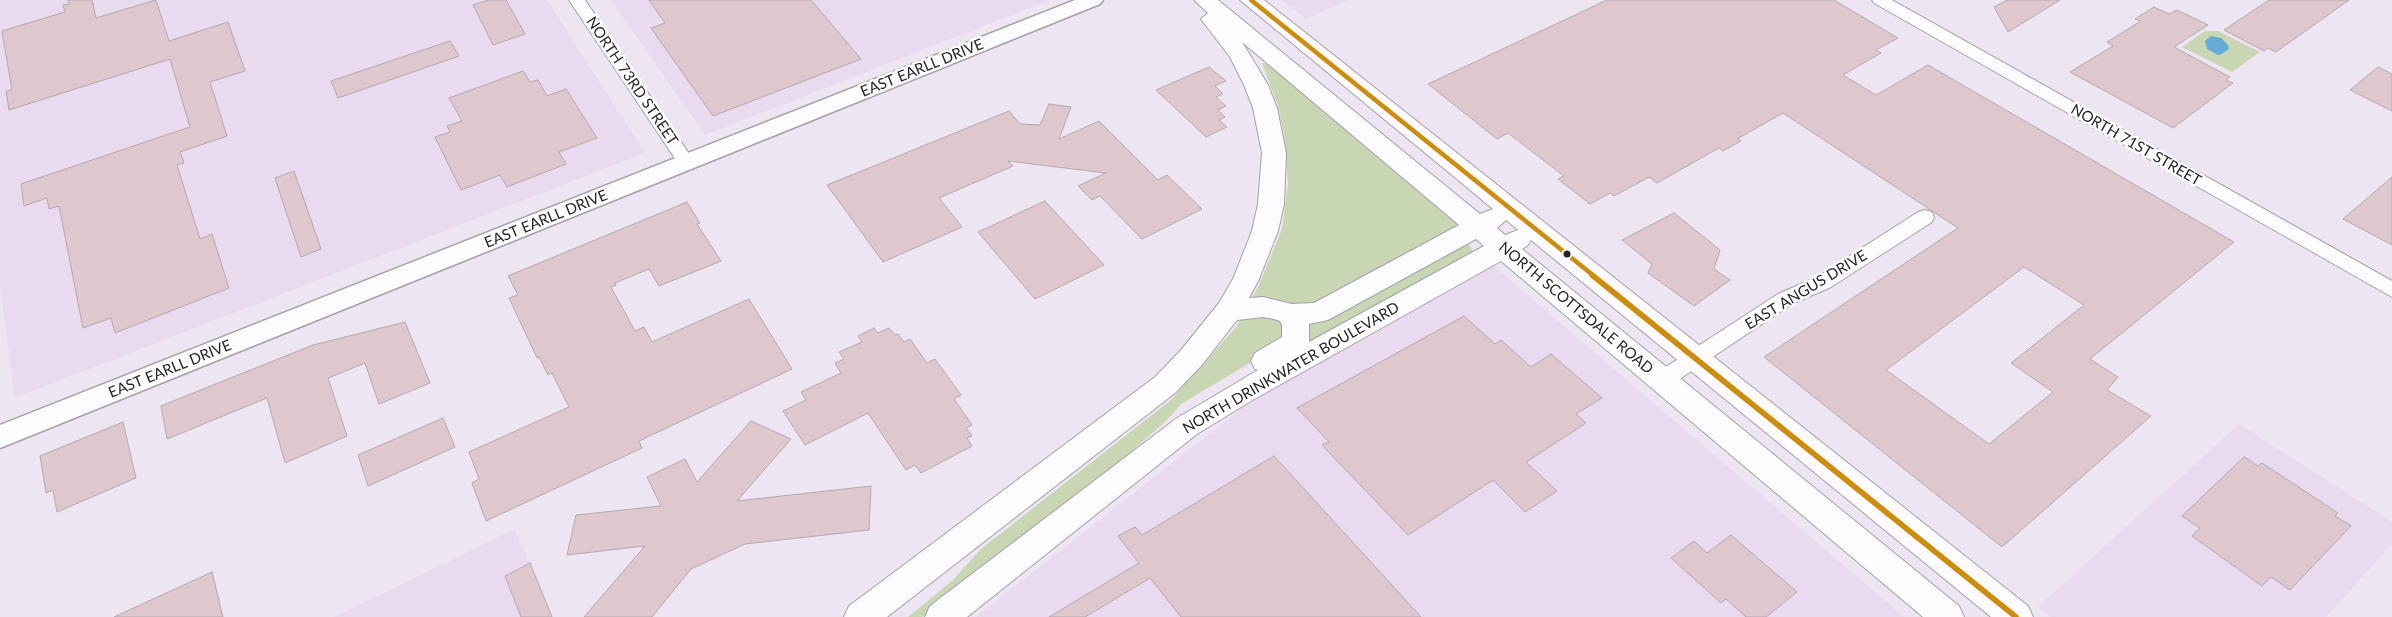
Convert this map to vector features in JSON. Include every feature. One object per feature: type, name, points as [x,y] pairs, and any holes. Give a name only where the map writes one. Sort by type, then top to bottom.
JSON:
[{"type":"main road","points":[[873,608],[1135,410],[1165,385],[1191,358],[1229,310],[1246,279],[1265,231],[1271,204],[1274,153],[1265,108],[1256,85],[1237,51],[1197,0]]},
{"type":"main road","name":"NORTH SCOTTSDALE ROAD","points":[[1205,0],[1947,617]]},
{"type":"main road","points":[[1251,0],[2016,617]]},
{"type":"main road","points":[[1229,310],[1263,307],[1278,309],[1290,314],[1312,315],[1325,311],[1510,209]]},
{"type":"main road","name":"NORTH DRINKWATER BOULEVARD","points":[[942,617],[1172,437],[1241,393],[1535,229]]},
{"type":"main road","points":[[1172,437],[1228,382],[1293,345],[1297,330],[1290,314]]},
{"type":"street","name":"NORTH 73RD STREET","points":[[577,0],[686,162]]},
{"type":"street","name":"EAST EARLL DRIVE","points":[[0,437],[1093,0]]},
{"type":"street","name":"NORTH 71ST STREET","points":[[1880,0],[2392,290]]},
{"type":"street","name":"EAST ANGUS DRIVE","points":[[1662,380],[1785,299],[1824,282],[1925,216]]},
{"type":"shaded area","points":[[0,0],[547,0],[645,153],[15,398],[0,285]]},
{"type":"shaded area","points":[[611,0],[1050,0],[705,135]]},
{"type":"shaded area","points":[[1282,0],[1348,0],[1306,19]]},
{"type":"shaded area","points":[[1491,264],[1904,617],[976,617],[1264,391]]},
{"type":"shaded area","points":[[2239,424],[2392,522],[2392,544],[2326,617],[2051,617],[2038,607]]},
{"type":"shaded area","points":[[515,529],[552,617],[334,617]]},
{"type":"green space","points":[[2205,31],[2218,31],[2260,52],[2232,72],[2182,47]]},
{"type":"green space","points":[[1262,63],[1269,64],[1452,217],[1474,253],[1307,343],[1275,348],[1181,404],[1167,420],[1108,472],[922,617],[908,617],[952,581],[981,549],[1171,400],[1236,327],[1258,287],[1282,229],[1288,183],[1284,134],[1278,106]]},
{"type":"water","points":[[2211,36],[2221,38],[2228,45],[2229,49],[2218,55],[2207,49],[2205,41]]},
{"type":"building","points":[[68,0],[92,0],[96,18],[156,0],[169,41],[228,22],[245,71],[210,82],[227,136],[180,152],[184,163],[177,165],[200,239],[212,234],[229,288],[115,333],[111,318],[83,328],[59,206],[49,209],[47,198],[24,206],[21,184],[190,127],[170,59],[9,110],[6,91],[12,90],[2,31],[65,12],[63,5],[69,4]]},
{"type":"building","points":[[489,0],[506,0],[525,34],[493,45],[473,5]]},
{"type":"building","points":[[649,0],[811,0],[861,59],[713,116],[651,28],[665,23]]},
{"type":"building","points":[[1607,0],[1834,0],[1898,38],[1876,50],[1881,53],[1843,75],[1876,95],[1928,65],[2234,242],[2090,359],[2118,377],[2107,390],[2151,416],[2002,547],[1764,357],[1958,228],[1783,113],[1737,139],[1741,141],[1723,151],[1719,148],[1657,183],[1649,177],[1614,196],[1610,193],[1590,204],[1558,179],[1564,176],[1508,133],[1497,139],[1428,84]],"holes":[[[2024,267],[2084,305],[2011,363],[2053,392],[1989,444],[1886,370]]]},
{"type":"building","points":[[2007,0],[2060,0],[2008,32],[1994,7]]},
{"type":"building","points":[[2269,0],[2349,0],[2276,52],[2268,48],[2264,51],[2224,30]]},
{"type":"building","points":[[2154,7],[2169,14],[2177,10],[2208,25],[2174,47],[2230,77],[2226,80],[2233,83],[2173,128],[2070,72],[2113,46],[2107,42],[2141,21],[2135,19]]},
{"type":"building","points":[[450,41],[459,56],[338,98],[331,81]]},
{"type":"building","points":[[1209,67],[1226,81],[1215,86],[1223,94],[1216,97],[1226,106],[1218,110],[1225,117],[1219,120],[1227,127],[1206,137],[1156,90]]},
{"type":"building","points":[[2378,67],[2392,74],[2392,111],[2350,90]]},
{"type":"building","points":[[523,71],[530,82],[538,80],[547,96],[566,89],[597,138],[559,152],[566,164],[507,187],[500,175],[461,190],[435,137],[450,132],[447,126],[462,121],[449,98]]},
{"type":"building","points":[[1049,104],[1071,107],[1059,139],[1099,121],[1158,180],[1167,175],[1202,209],[1142,239],[1100,196],[1092,200],[1078,186],[1106,173],[1008,161],[1013,166],[939,198],[962,227],[883,262],[827,185],[1009,111],[1020,124],[1040,125]]},
{"type":"building","points":[[294,171],[321,249],[301,257],[275,178]]},
{"type":"building","points":[[2392,177],[2392,245],[2343,219]]},
{"type":"building","points":[[1045,201],[1104,265],[1035,299],[978,232]]},
{"type":"building","points":[[687,202],[700,223],[697,224],[721,261],[659,286],[649,269],[615,283],[616,285],[611,287],[635,331],[644,327],[652,342],[749,299],[792,369],[639,441],[642,448],[486,521],[472,483],[479,479],[469,452],[569,407],[552,373],[548,375],[539,357],[537,358],[509,298],[518,295],[508,276]]},
{"type":"building","points":[[1674,213],[1720,250],[1714,269],[1730,280],[1694,306],[1648,273],[1652,264],[1622,240]]},
{"type":"building","points":[[1464,316],[1495,344],[1501,340],[1531,367],[1551,354],[1602,398],[1576,414],[1586,423],[1526,462],[1557,491],[1525,512],[1493,480],[1408,535],[1322,445],[1329,442],[1297,408]]},
{"type":"building","points":[[405,322],[430,383],[379,404],[365,363],[328,378],[347,436],[285,463],[267,398],[167,439],[161,406],[313,345]]},
{"type":"building","points":[[874,328],[878,333],[889,328],[895,335],[898,334],[904,342],[910,339],[927,363],[935,359],[961,395],[954,399],[972,425],[966,428],[972,436],[967,438],[972,446],[921,473],[915,465],[906,470],[868,413],[805,445],[783,411],[806,400],[801,392],[841,373],[835,363],[844,359],[839,352],[862,342],[858,336]]},
{"type":"building","points":[[443,418],[455,447],[368,486],[358,455]]},
{"type":"building","points":[[751,421],[791,439],[737,501],[871,486],[869,530],[745,544],[691,569],[652,617],[584,617],[645,546],[567,555],[576,515],[661,506],[647,477],[685,459],[697,482]]},
{"type":"building","points":[[123,422],[136,478],[57,512],[53,490],[46,493],[40,456]]},
{"type":"building","points":[[1274,456],[1421,617],[1181,617],[1150,578],[1085,617],[1049,617],[1139,563],[1118,536],[1135,527],[1142,535]]},
{"type":"building","points":[[2244,457],[2258,466],[2262,463],[2338,513],[2335,516],[2351,526],[2290,590],[2271,577],[2262,586],[2192,536],[2200,528],[2182,516]]},
{"type":"building","points":[[1731,535],[1797,592],[1766,617],[1746,617],[1726,599],[1721,603],[1671,558],[1694,541],[1707,553]]},
{"type":"building","points":[[530,563],[552,617],[521,617],[505,576]]},
{"type":"building","points":[[212,572],[223,617],[114,617]]},
{"type":"transit line","points":[[1251,0],[2016,617]]}]
